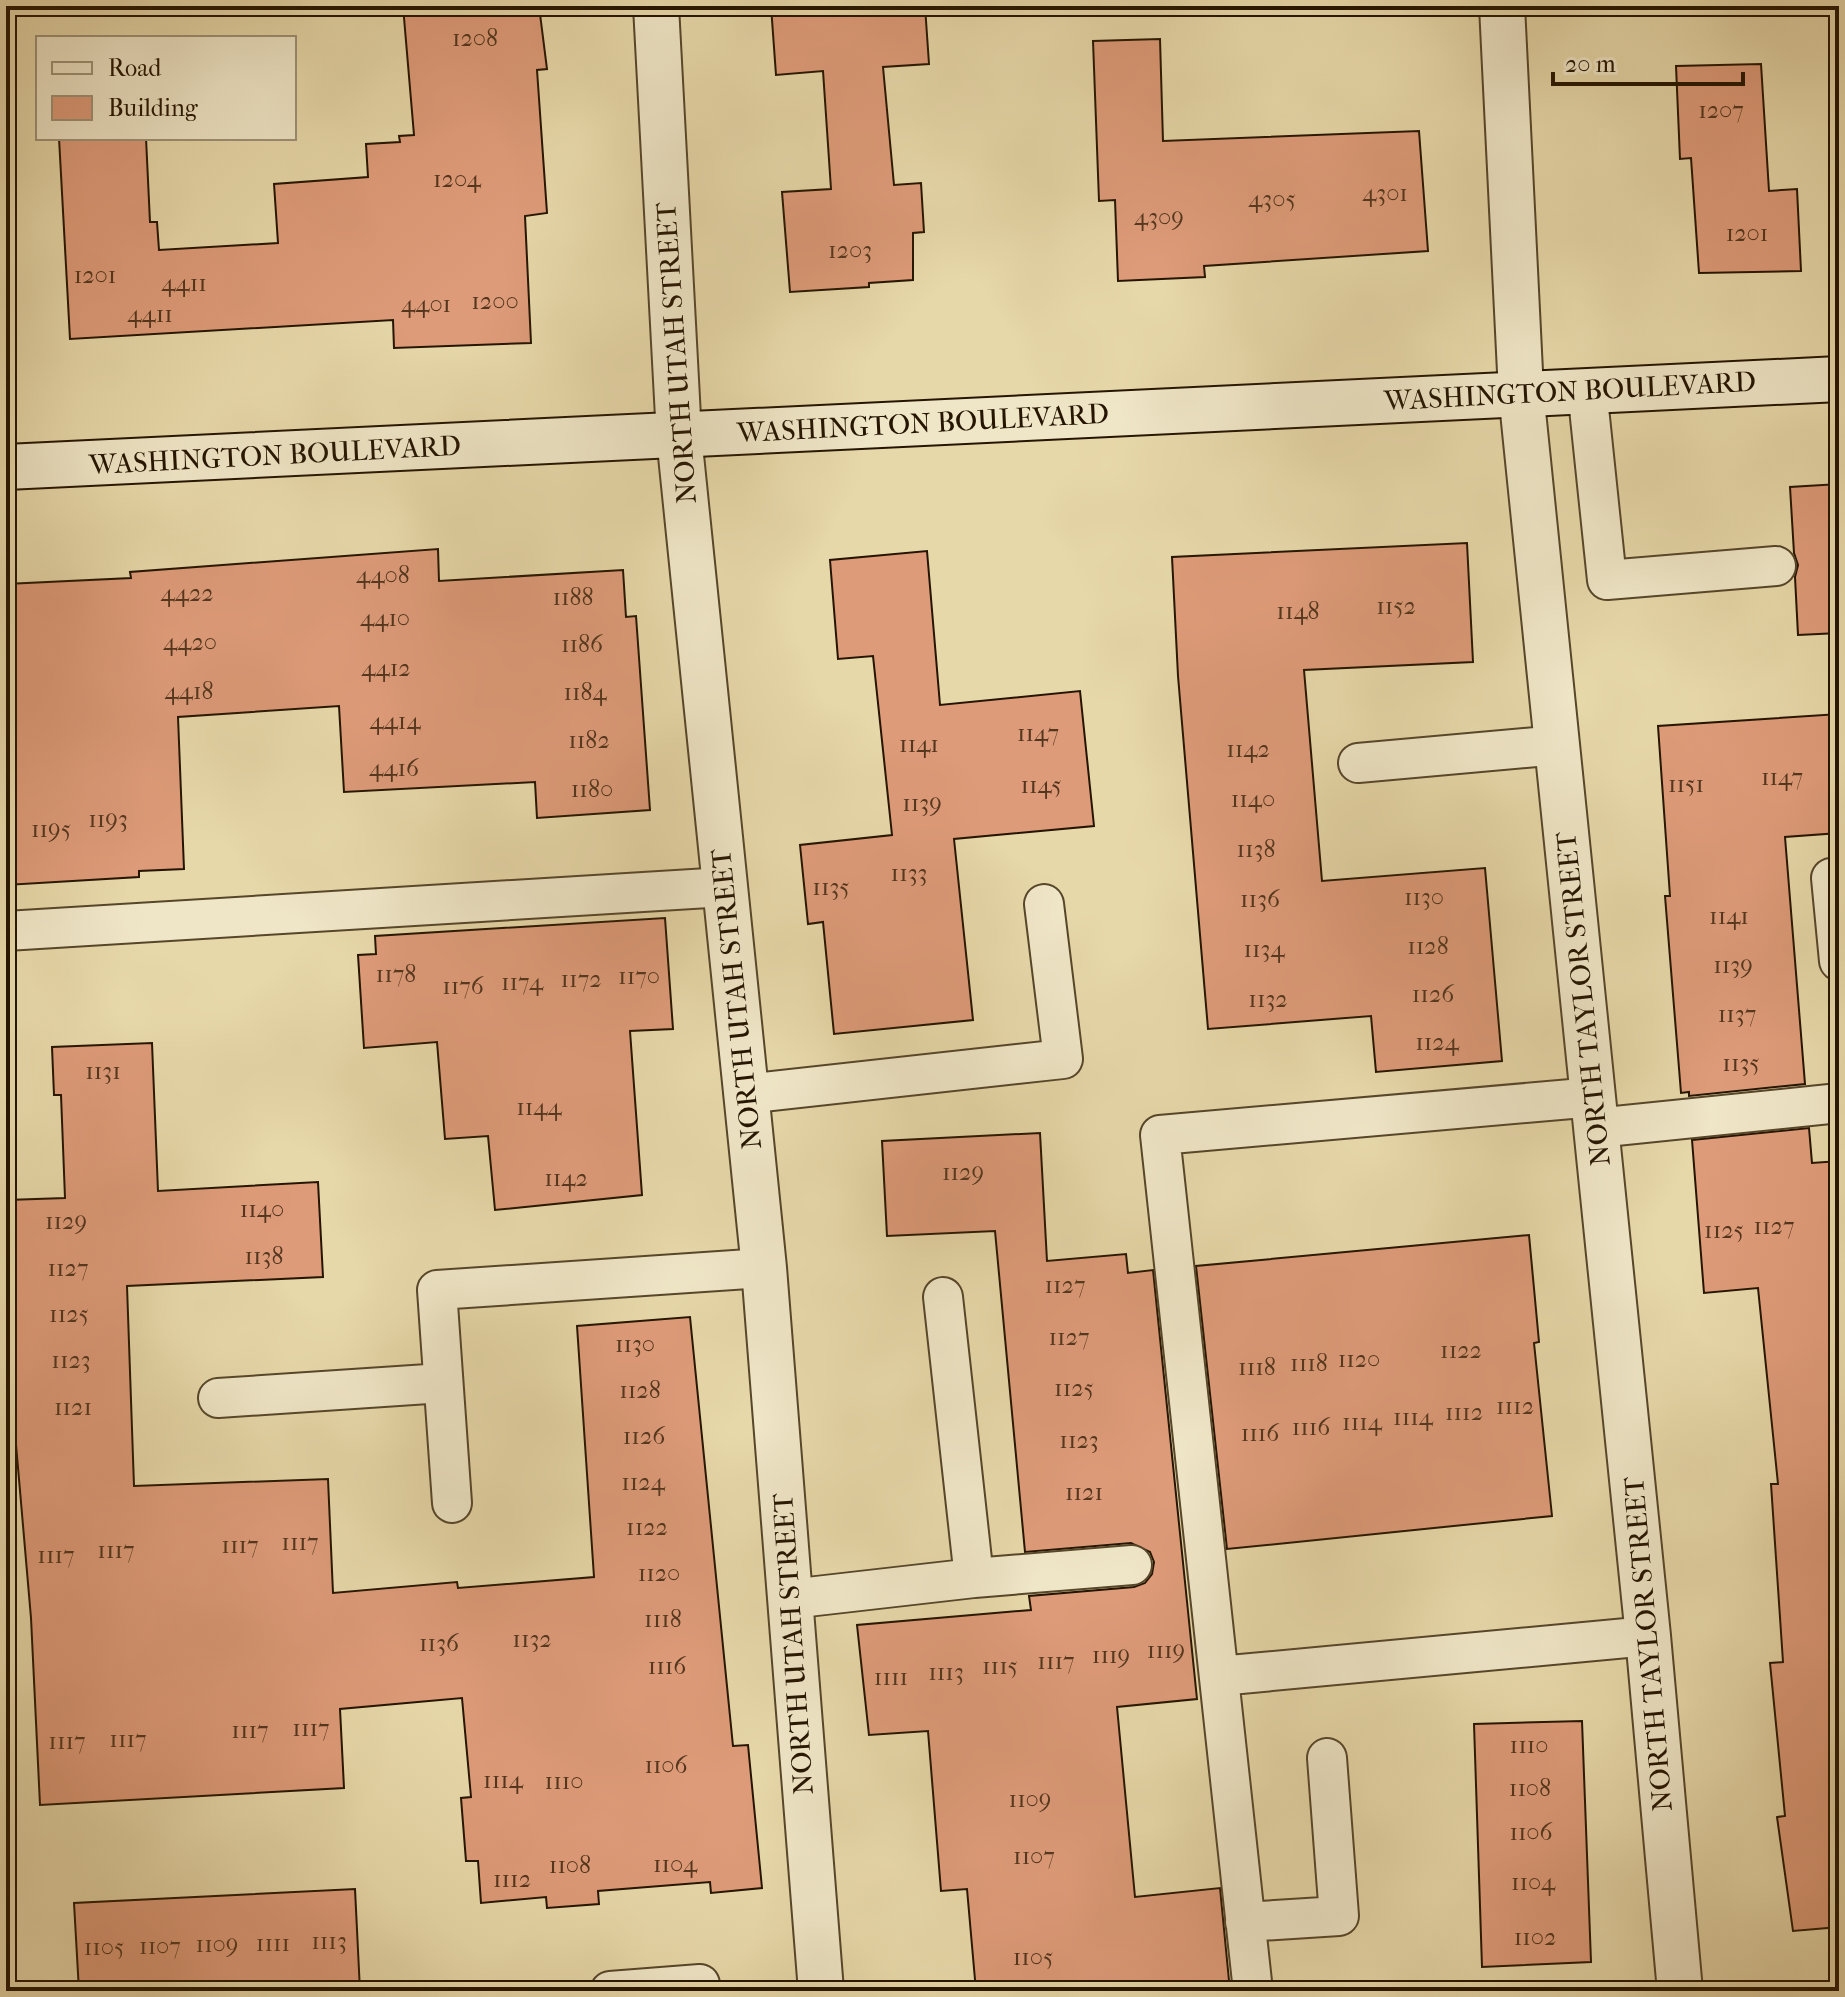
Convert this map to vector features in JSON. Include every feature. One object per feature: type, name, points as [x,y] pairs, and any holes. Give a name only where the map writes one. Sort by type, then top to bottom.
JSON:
[{"type":"street","name":"NORTH UTAH STREET","points":[[656,6],[679,436],[764,1268],[821,1991]]},
{"type":"street","name":"NORTH TAYLOR STREET","points":[[1502,6],[1521,392],[1648,1636],[1680,1991]]},
{"type":"street","name":"WASHINGTON BOULEVARD","points":[[6,467],[1839,379]]},
{"type":"lane","points":[[1587,389],[1607,580],[1776,566]]},
{"type":"lane","points":[[1358,763],[1558,745]]},
{"type":"lane","points":[[1831,878],[1839,961]]},
{"type":"lane","points":[[6,931],[725,887]]},
{"type":"lane","points":[[746,1094],[1063,1059],[1044,904]]},
{"type":"lane","points":[[1253,1991],[1160,1135],[1595,1112],[1839,1103]]},
{"type":"lane","points":[[452,1503],[437,1290],[764,1268]]},
{"type":"lane","points":[[943,1297],[974,1578]]},
{"type":"lane","points":[[218,1398],[443,1383]]},
{"type":"lane","points":[[790,1599],[974,1578],[1132,1565]]},
{"type":"lane","points":[[1219,1676],[1648,1636]]},
{"type":"lane","points":[[1245,1922],[1339,1916],[1327,1758]]},
{"type":"lane","points":[[610,1991],[700,1984]]},
{"type":"building","points":[[403,6],[539,6],[547,69],[537,70],[547,213],[525,216],[531,343],[394,348],[393,320],[70,339],[59,140],[146,140],[150,222],[157,222],[159,250],[278,243],[274,184],[368,177],[366,144],[400,142],[399,136],[414,135]]},
{"type":"building","points":[[771,6],[925,6],[929,64],[883,67],[894,185],[921,183],[924,232],[913,233],[913,280],[869,283],[869,287],[790,292],[782,192],[831,189],[823,71],[776,75]]},
{"type":"building","points":[[1160,39],[1163,141],[1419,131],[1428,251],[1204,266],[1205,277],[1118,281],[1115,200],[1099,201],[1093,41]]},
{"type":"building","points":[[1761,64],[1769,191],[1797,189],[1801,271],[1699,273],[1691,158],[1680,159],[1676,66]]},
{"type":"building","points":[[1839,484],[1839,633],[1798,635],[1795,577],[1798,565],[1794,553],[1790,487]]},
{"type":"building","points":[[1467,543],[1473,662],[1304,670],[1322,881],[1485,868],[1502,1061],[1376,1072],[1371,1016],[1208,1029],[1178,676],[1172,557]]},
{"type":"building","points":[[438,549],[439,581],[623,570],[626,617],[636,616],[650,810],[537,818],[535,782],[344,792],[339,706],[178,717],[184,869],[139,871],[139,877],[6,885],[6,584],[131,578],[130,572]]},
{"type":"building","points":[[927,551],[940,705],[1080,691],[1094,826],[954,839],[973,1020],[834,1034],[823,922],[808,924],[800,845],[892,835],[873,656],[838,659],[830,560]]},
{"type":"building","points":[[1839,714],[1839,833],[1785,837],[1805,1084],[1689,1096],[1689,1092],[1681,1093],[1665,896],[1670,896],[1658,726]]},
{"type":"building","points":[[665,918],[673,1029],[630,1031],[642,1195],[495,1210],[488,1136],[445,1139],[437,1042],[364,1048],[358,955],[376,954],[375,936]]},
{"type":"building","points":[[152,1043],[158,1191],[318,1182],[323,1277],[127,1286],[134,1486],[328,1479],[333,1593],[457,1582],[458,1588],[594,1577],[577,1326],[690,1317],[733,1746],[748,1745],[762,1888],[711,1893],[710,1882],[598,1891],[599,1904],[547,1908],[546,1897],[481,1903],[478,1861],[466,1861],[461,1798],[471,1797],[462,1698],[340,1709],[344,1788],[40,1805],[31,1618],[15,1433],[7,1200],[65,1198],[61,1095],[54,1095],[52,1047]]},
{"type":"building","points":[[1809,1128],[1812,1163],[1839,1161],[1839,1927],[1793,1931],[1777,1817],[1785,1816],[1770,1663],[1783,1662],[1771,1484],[1778,1484],[1758,1288],[1704,1293],[1692,1140]]},
{"type":"building","points":[[1040,1133],[1047,1261],[1126,1254],[1128,1273],[1153,1270],[1197,1699],[1117,1707],[1135,1897],[1220,1888],[1230,1991],[976,1991],[967,1889],[941,1891],[928,1731],[869,1735],[857,1625],[1031,1610],[1029,1596],[1134,1587],[1145,1583],[1152,1574],[1154,1562],[1150,1552],[1131,1543],[1025,1552],[995,1231],[887,1236],[882,1141]]},
{"type":"building","points":[[1529,1235],[1539,1342],[1534,1343],[1552,1516],[1227,1549],[1196,1266]]},
{"type":"building","points":[[1582,1721],[1591,1962],[1482,1967],[1474,1724]]},
{"type":"building","points":[[355,1889],[360,1991],[79,1991],[74,1903]]}]
